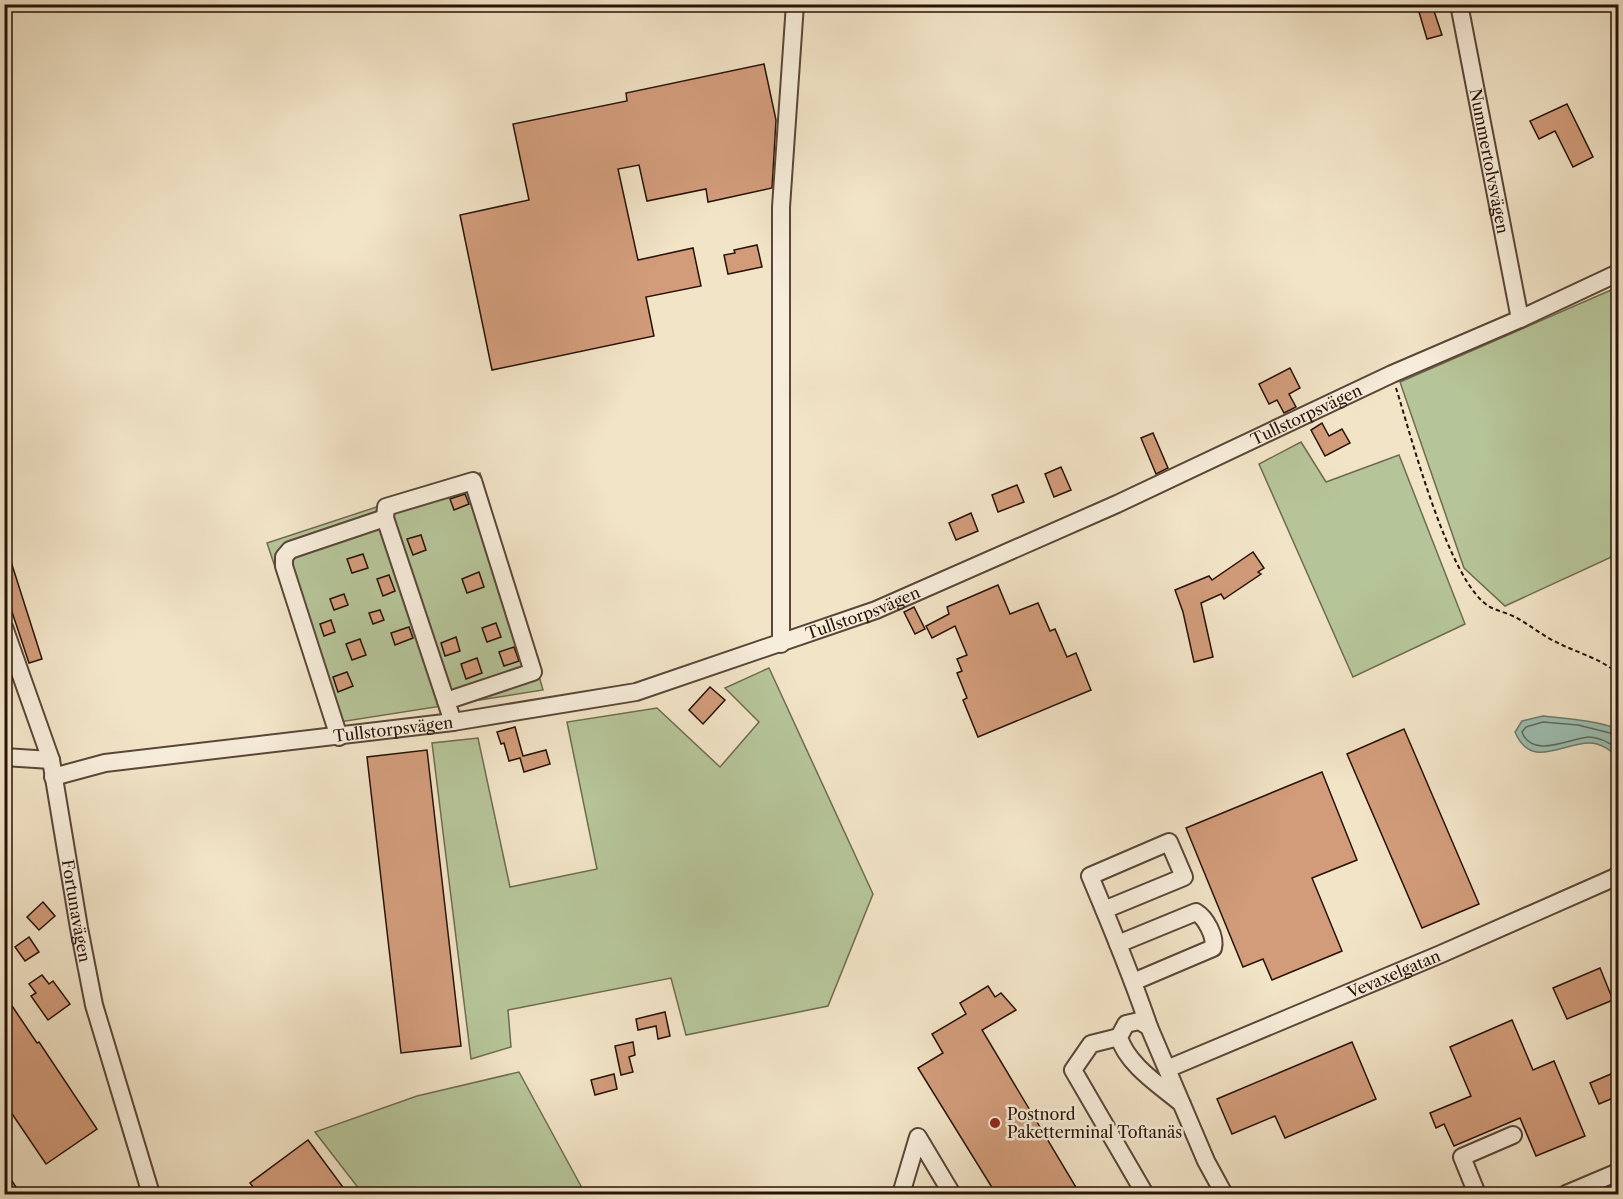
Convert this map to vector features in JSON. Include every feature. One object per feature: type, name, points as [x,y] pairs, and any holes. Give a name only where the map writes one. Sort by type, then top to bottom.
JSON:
[{"type":"street","points":[[781,644],[782,207],[795,4]]},
{"type":"street","name":"Nummertolvsvägen","points":[[1459,4],[1520,319]]},
{"type":"street","name":"Tullstorpsvägen","points":[[4,757],[52,768],[105,763],[453,722],[636,692],[876,610],[1062,528],[1392,374],[1520,319],[1618,273]]},
{"type":"street","points":[[446,701],[533,672],[473,481],[386,507],[386,518],[446,701],[453,722]]},
{"type":"street","points":[[339,737],[284,566],[284,557],[290,550],[386,518]]},
{"type":"street","name":"Fortunavägen","points":[[4,627],[52,768],[94,1005],[151,1194]]},
{"type":"street","points":[[1104,910],[1184,877],[1169,842],[1090,876],[1149,1028],[1206,1161],[1224,1194]]},
{"type":"street","name":"Vevaxelgatan","points":[[1167,1069],[1441,954],[1618,876]]},
{"type":"street","points":[[1118,944],[1196,912],[1201,915],[1208,926],[1215,943],[1213,948],[1133,982]]},
{"type":"street","points":[[1149,1028],[1140,1021],[1126,1024],[1119,1037],[1122,1048],[1182,1104]]},
{"type":"street","points":[[1119,1037],[1091,1044],[1072,1070],[1145,1194]]},
{"type":"street","points":[[1477,1194],[1462,1157],[1513,1135]]},
{"type":"street","points":[[901,1194],[918,1137],[952,1194]]},
{"type":"street","points":[[1566,1194],[1618,1172]]},
{"type":"path","points":[[1392,374],[1440,523],[1457,566],[1473,591],[1489,606],[1512,615],[1541,634],[1600,662],[1618,674]]},
{"type":"green space","points":[[1618,287],[1618,554],[1505,606],[1464,568],[1400,382]]},
{"type":"green space","points":[[1301,442],[1326,482],[1399,455],[1465,624],[1353,677],[1259,464]]},
{"type":"green space","points":[[480,473],[543,690],[327,724],[267,543]]},
{"type":"green space","points":[[769,668],[873,894],[828,1006],[686,1035],[671,978],[508,1010],[511,1047],[471,1059],[432,743],[478,738],[510,887],[597,869],[567,722],[657,708],[720,767],[759,722],[725,688]]},
{"type":"green space","points":[[519,1072],[582,1188],[574,1194],[363,1194],[315,1132],[417,1096]]},
{"type":"water","points":[[1543,716],[1590,722],[1618,729],[1618,757],[1605,747],[1593,743],[1548,752],[1530,750],[1515,732],[1522,721]]},
{"type":"building","points":[[1433,8],[1442,35],[1427,39],[1419,12]]},
{"type":"building","points":[[764,64],[776,120],[772,188],[708,202],[706,189],[647,201],[639,165],[618,169],[638,260],[693,248],[701,286],[646,297],[654,336],[492,370],[460,215],[529,200],[513,124],[627,101],[626,93]]},
{"type":"building","points":[[1567,104],[1593,157],[1573,167],[1555,131],[1539,139],[1530,121]]},
{"type":"building","points":[[757,245],[762,267],[728,274],[724,255],[735,253],[734,250]]},
{"type":"building","points":[[1290,368],[1300,388],[1289,394],[1296,407],[1284,413],[1277,400],[1269,404],[1259,384]]},
{"type":"building","points":[[1322,423],[1329,436],[1342,429],[1350,443],[1325,456],[1311,430]]},
{"type":"building","points":[[1153,433],[1168,468],[1156,474],[1141,438]]},
{"type":"building","points":[[1061,467],[1071,490],[1054,497],[1045,474]]},
{"type":"building","points":[[1017,485],[1024,502],[998,512],[992,495]]},
{"type":"building","points":[[465,494],[469,504],[454,510],[450,499]]},
{"type":"building","points":[[971,513],[978,531],[956,540],[949,523]]},
{"type":"building","points":[[421,535],[426,550],[413,555],[407,539]]},
{"type":"building","points":[[7,549],[42,659],[29,663],[4,588],[4,550]]},
{"type":"building","points":[[1253,552],[1264,568],[1258,572],[1261,574],[1224,599],[1221,594],[1201,603],[1213,657],[1194,662],[1183,612],[1175,590],[1209,576],[1212,580]]},
{"type":"building","points":[[363,554],[368,568],[352,573],[347,559]]},
{"type":"building","points":[[479,572],[484,587],[467,593],[462,579]]},
{"type":"building","points":[[389,575],[395,591],[383,596],[377,579]]},
{"type":"building","points":[[998,585],[1010,614],[1038,603],[1050,631],[1055,629],[1067,657],[1076,653],[1091,690],[978,737],[963,700],[967,698],[957,673],[962,671],[957,659],[967,655],[955,626],[932,638],[926,626],[949,614],[947,607]]},
{"type":"building","points":[[344,594],[348,605],[334,610],[330,599]]},
{"type":"building","points":[[914,607],[925,629],[915,634],[904,612]]},
{"type":"building","points":[[380,610],[384,620],[373,624],[369,613]]},
{"type":"building","points":[[331,620],[335,632],[324,636],[320,624]]},
{"type":"building","points":[[496,623],[501,637],[487,642],[482,628]]},
{"type":"building","points":[[409,627],[413,638],[395,645],[391,633]]},
{"type":"building","points":[[456,637],[460,651],[445,656],[441,643]]},
{"type":"building","points":[[360,639],[366,655],[352,660],[346,644]]},
{"type":"building","points":[[514,647],[519,661],[504,666],[499,652]]},
{"type":"building","points":[[477,658],[482,673],[466,679],[461,664]]},
{"type":"building","points":[[347,672],[353,686],[338,692],[333,677]]},
{"type":"building","points":[[710,687],[725,700],[703,724],[689,710]]},
{"type":"building","points":[[515,727],[523,756],[546,750],[550,764],[524,772],[520,758],[509,761],[504,743],[501,744],[497,732]]},
{"type":"building","points":[[1404,729],[1479,904],[1422,928],[1347,754]]},
{"type":"building","points":[[427,750],[461,1046],[401,1053],[367,757]]},
{"type":"building","points":[[1322,772],[1357,860],[1312,878],[1342,951],[1272,980],[1263,959],[1243,967],[1186,828]]},
{"type":"building","points":[[43,902],[55,916],[39,930],[27,917]]},
{"type":"building","points":[[29,937],[39,952],[25,961],[15,947]]},
{"type":"building","points":[[1600,968],[1613,1000],[1567,1019],[1553,988]]},
{"type":"building","points":[[42,975],[49,984],[53,981],[70,1004],[48,1020],[31,996],[36,993],[29,984]]},
{"type":"building","name":"Postnord Paketterminal Toftanäs","points":[[988,986],[995,997],[1001,993],[1016,1010],[982,1030],[1080,1194],[996,1194],[918,1068],[943,1053],[932,1034],[966,1014],[960,1003]]},
{"type":"building","points":[[4,994],[97,1129],[46,1164],[4,1102]]},
{"type":"building","points":[[665,1012],[670,1036],[658,1039],[656,1026],[638,1030],[636,1019]]},
{"type":"building","points":[[1512,1020],[1533,1070],[1554,1061],[1585,1136],[1536,1156],[1520,1118],[1454,1146],[1444,1124],[1436,1128],[1430,1113],[1471,1096],[1450,1047]]},
{"type":"building","points":[[633,1042],[635,1055],[629,1057],[633,1072],[621,1075],[615,1046]]},
{"type":"building","points":[[1352,1042],[1376,1099],[1285,1138],[1275,1116],[1232,1134],[1217,1099]]},
{"type":"building","points":[[1618,1071],[1618,1096],[1599,1104],[1590,1083]]},
{"type":"building","points":[[614,1074],[617,1089],[595,1095],[591,1080]]},
{"type":"building","points":[[308,1140],[348,1194],[258,1194],[250,1183]]},
{"type":"building","points":[[4,1169],[18,1190],[12,1194],[4,1194]]},
{"type":"place","name":"Postnord Paketterminal Toftanäs","points":[[995,1123]]}]
